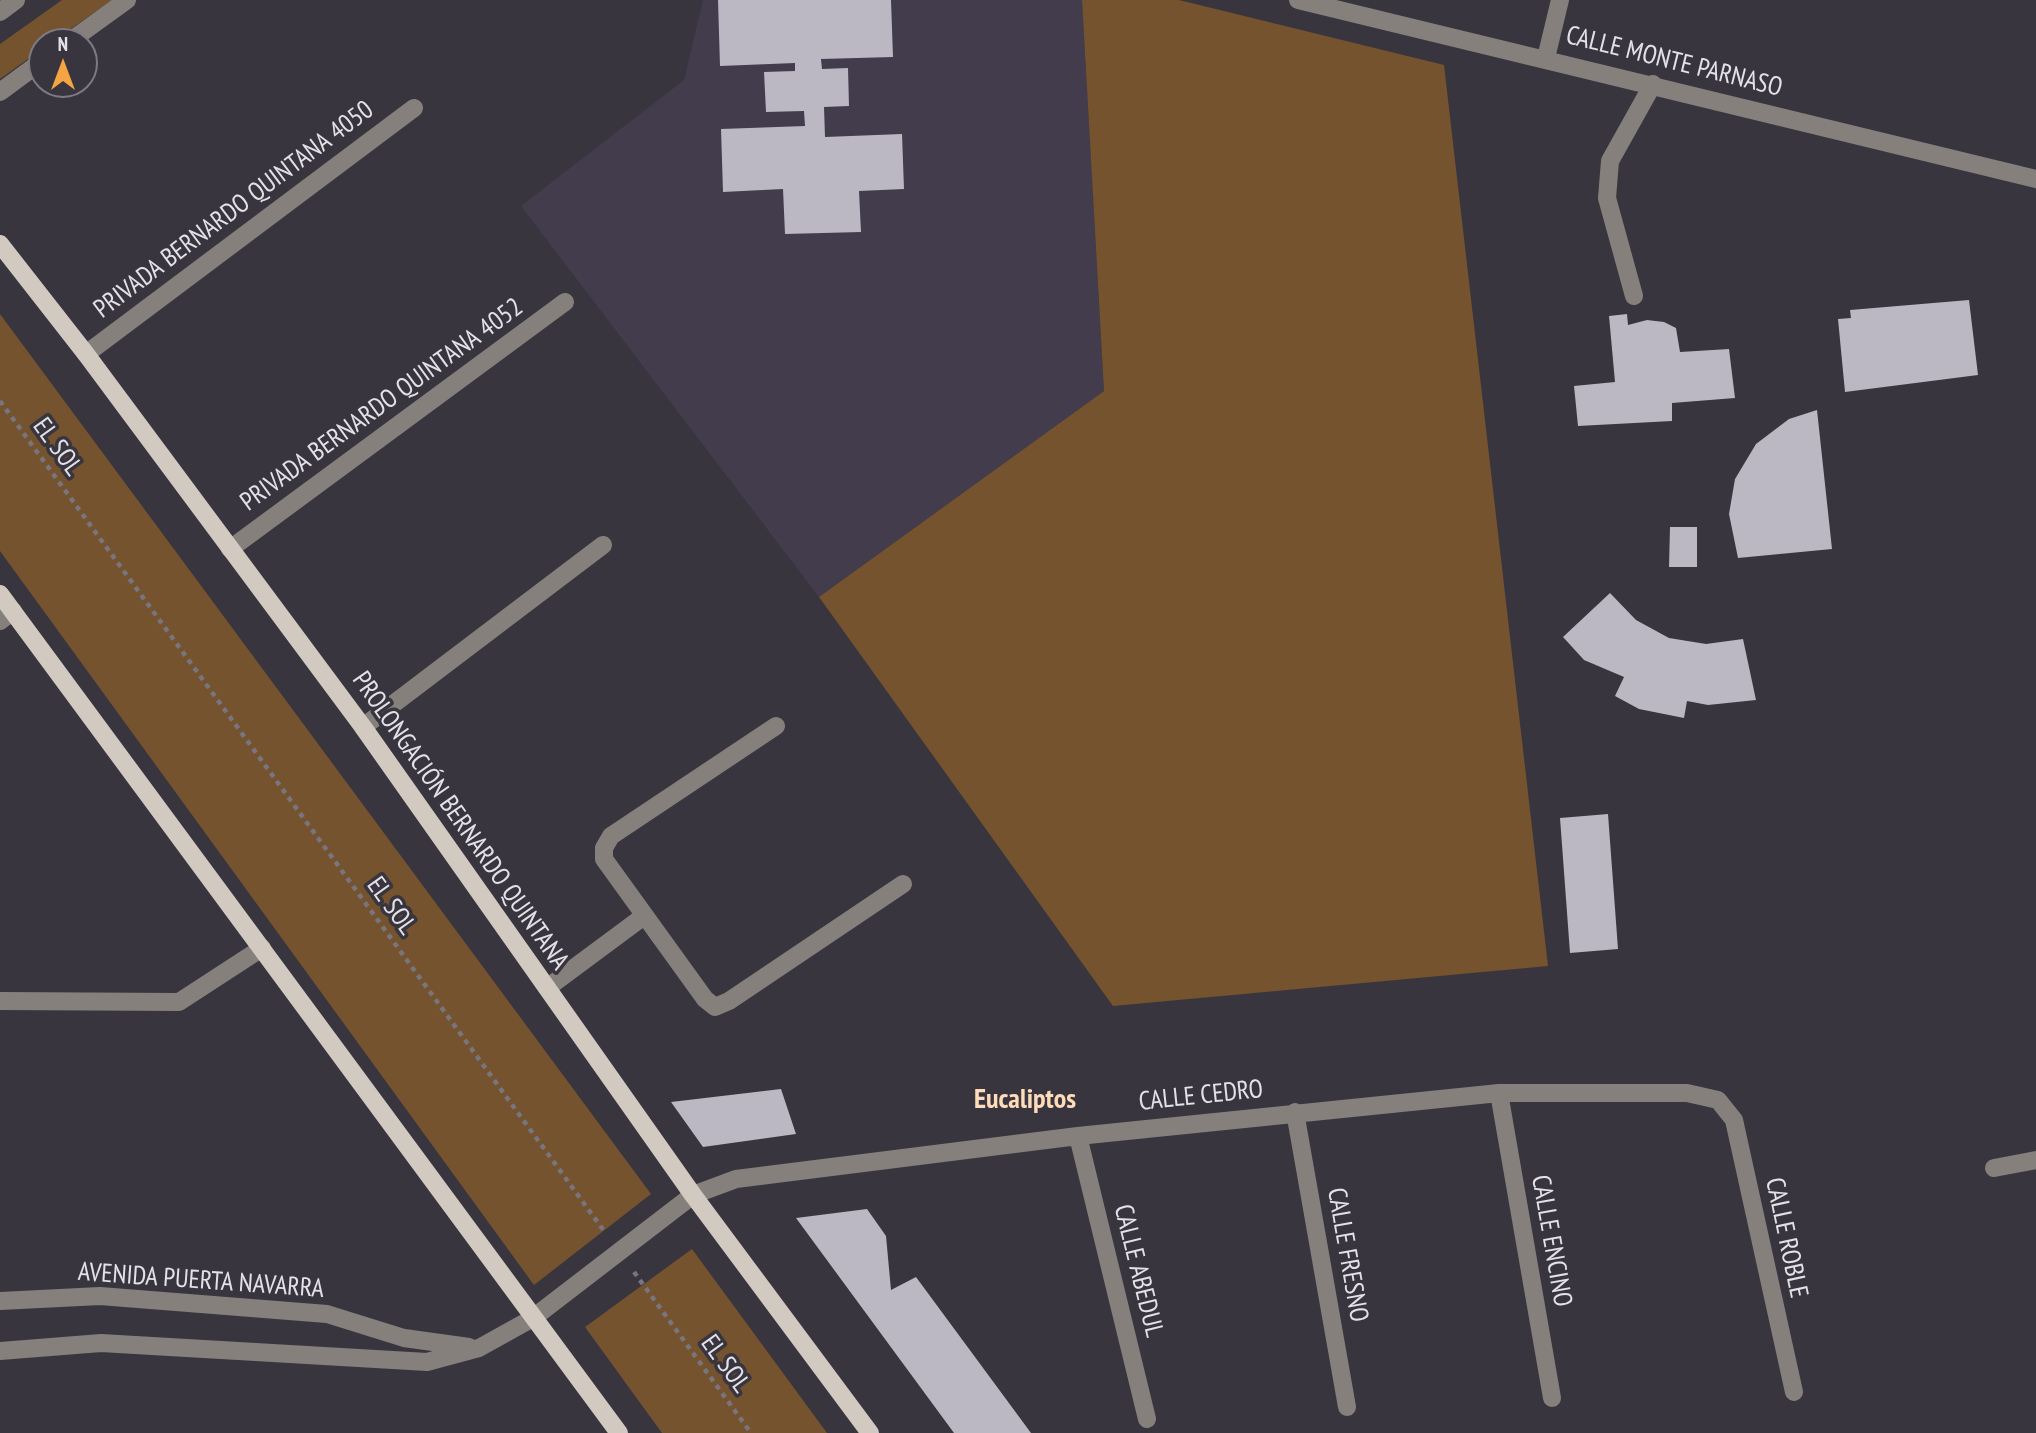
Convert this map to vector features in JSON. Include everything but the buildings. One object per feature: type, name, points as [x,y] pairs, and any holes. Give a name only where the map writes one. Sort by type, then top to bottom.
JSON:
[{"type":"main road","name":"PROLONGACIÓN BERNARDO QUINTANA","points":[[0,244],[86,354],[363,727],[693,1195],[870,1433]]},
{"type":"main road","points":[[0,594],[6,616],[262,948],[619,1433]]},
{"type":"street","points":[[0,12],[16,0]]},
{"type":"street","points":[[88,28],[127,0]]},
{"type":"street","name":"CALLE MONTE PARNASO","points":[[1298,0],[2036,179]]},
{"type":"street","points":[[1546,58],[1560,0]]},
{"type":"street","points":[[0,92],[28,71]]},
{"type":"street","points":[[1634,296],[1607,198],[1610,161],[1653,84]]},
{"type":"street","name":"PRIVADA BERNARDO QUINTANA 4050","points":[[86,354],[414,108]]},
{"type":"street","name":"PRIVADA BERNARDO QUINTANA 4052","points":[[230,550],[565,302]]},
{"type":"street","points":[[363,727],[603,545]]},
{"type":"street","points":[[776,726],[611,836],[604,848],[604,859],[705,999],[715,1007],[729,1001],[903,884]]},
{"type":"street","points":[[547,988],[644,916]]},
{"type":"street","points":[[0,1001],[179,1002],[262,948]]},
{"type":"street","name":"CALLE CEDRO","points":[[693,1195],[736,1180],[1078,1136],[1499,1093],[1687,1093],[1718,1100]]},
{"type":"street","name":"CALLE ENCINO","points":[[1499,1093],[1552,1398]]},
{"type":"street","name":"CALLE ROBLE","points":[[1718,1100],[1734,1120],[1794,1392]]},
{"type":"street","name":"CALLE FRESNO","points":[[1295,1112],[1347,1407]]},
{"type":"street","name":"CALLE ABEDUL","points":[[1078,1136],[1147,1419]]},
{"type":"street","points":[[1994,1168],[2036,1160]]},
{"type":"street","points":[[0,1351],[101,1343],[427,1362],[479,1348],[533,1318],[693,1195]]},
{"type":"street","name":"AVENIDA PUERTA NAVARRA","points":[[0,1301],[100,1296],[327,1314],[404,1338],[479,1348]]},
{"type":"path","name":"EL SOL","points":[[0,401],[751,1433]]},
{"type":"shaded area","points":[[62,0],[112,0],[72,28],[28,28],[28,59],[0,79],[0,44]]},
{"type":"shaded area","points":[[703,0],[1082,0],[1104,391],[819,597],[521,206],[684,80]]},
{"type":"shaded area","points":[[1082,0],[1179,0],[1444,65],[1548,966],[1113,1006],[819,597],[1104,391]]},
{"type":"shaded area","points":[[0,314],[651,1194],[534,1285],[0,551]]},
{"type":"shaded area","points":[[692,1249],[827,1433],[662,1433],[585,1327]]},
{"type":"district","name":"Eucaliptos","points":[[1025,1100]]}]
